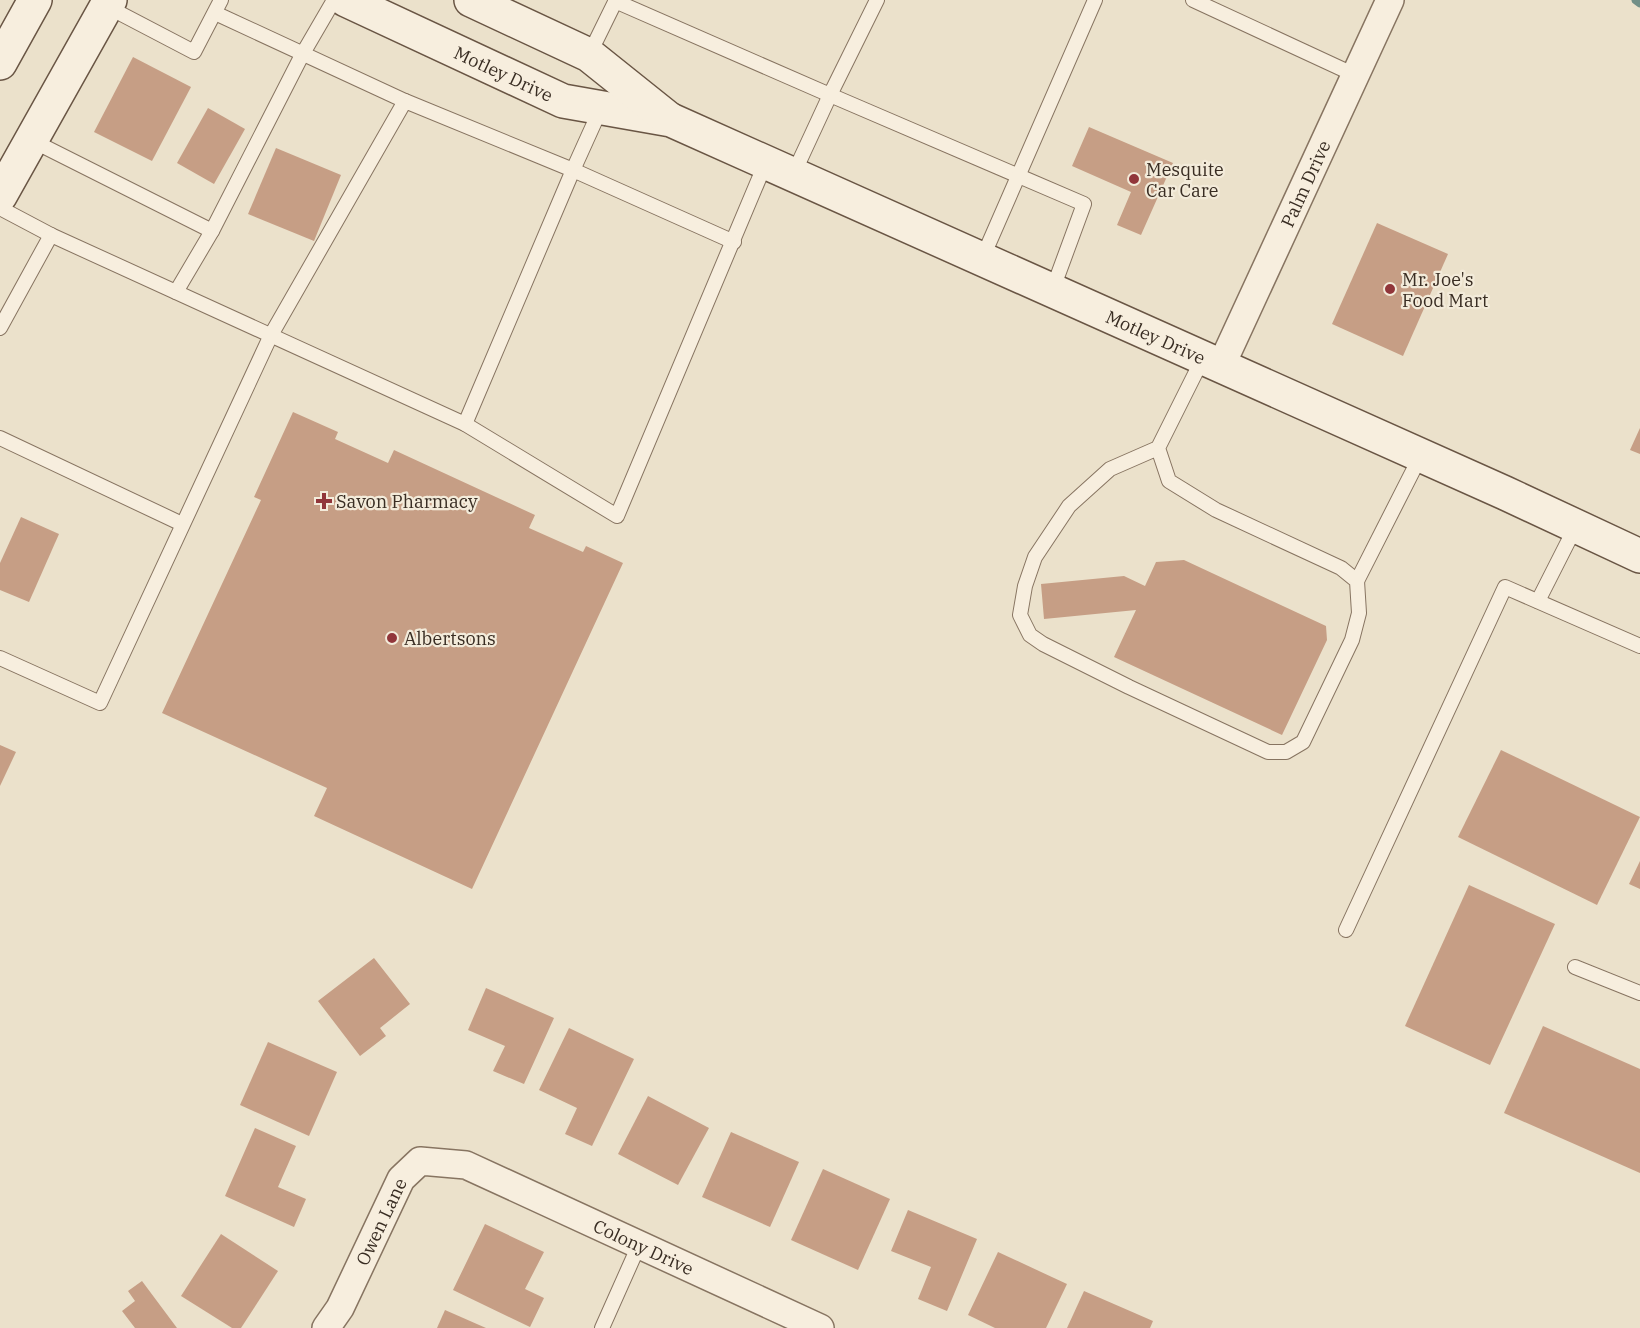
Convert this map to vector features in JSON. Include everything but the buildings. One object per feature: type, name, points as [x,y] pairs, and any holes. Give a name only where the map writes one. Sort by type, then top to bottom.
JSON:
[{"type":"main road","points":[[1,58],[35,0]]},
{"type":"main road","name":"Motley Drive","points":[[346,0],[563,101],[671,120]]},
{"type":"main road","name":"Motley Drive","points":[[471,0],[589,55],[671,120],[1421,455],[1640,556]]},
{"type":"main road","points":[[0,195],[108,3]]},
{"type":"street","name":"Palm Drive","points":[[1212,362],[1390,0]]},
{"type":"street","name":"Owen Lane","points":[[326,1328],[340,1308],[401,1179],[420,1161],[466,1165]]},
{"type":"street","name":"Colony Drive","points":[[466,1165],[820,1328]]},
{"type":"lane","points":[[108,3],[194,52],[221,0]]},
{"type":"lane","points":[[176,292],[212,231],[302,55],[334,0]]},
{"type":"lane","points":[[0,208],[51,235],[465,424],[617,516],[734,242],[830,94],[877,0]]},
{"type":"lane","points":[[982,259],[1095,0]]},
{"type":"lane","points":[[1192,0],[1355,75]]},
{"type":"lane","points":[[589,55],[615,1],[1084,204],[1052,291]]},
{"type":"lane","points":[[214,13],[405,101],[573,170],[734,242]]},
{"type":"lane","points":[[0,658],[100,703],[271,335],[405,101]]},
{"type":"lane","points":[[465,424],[601,108]]},
{"type":"lane","points":[[31,140],[212,231]]},
{"type":"lane","points":[[0,328],[51,235]]},
{"type":"lane","points":[[1212,362],[1158,448],[1110,469],[1069,506],[1035,557],[1025,586],[1020,615],[1030,635],[1129,687],[1268,752],[1286,752],[1303,742],[1352,640],[1359,613],[1357,581],[1421,455]]},
{"type":"lane","points":[[0,438],[182,524]]},
{"type":"lane","points":[[1158,448],[1169,481],[1216,510],[1341,568],[1357,581]]},
{"type":"lane","points":[[1538,601],[1576,526]]},
{"type":"lane","points":[[1346,930],[1506,587],[1640,646]]},
{"type":"lane","points":[[1575,967],[1640,993]]},
{"type":"lane","points":[[602,1328],[639,1245]]},
{"type":"waterway","points":[[1636,0],[1640,3]]},
{"type":"place","name":"Mesquite Car Care","points":[[1134,179]]},
{"type":"place","name":"Mr. Joe's Food Mart","points":[[1390,289]]},
{"type":"place","name":"Savon Pharmacy","points":[[324,501]]},
{"type":"place","name":"Albertsons","points":[[392,638]]}]
